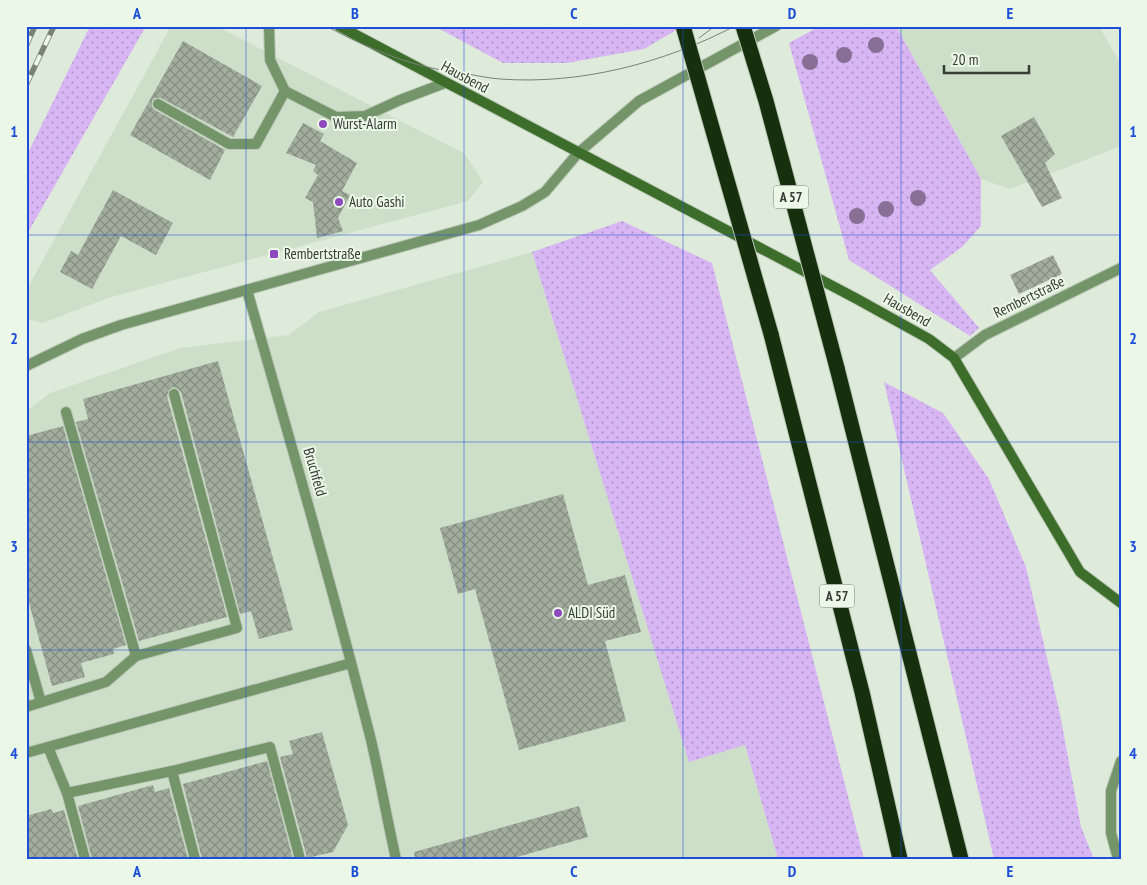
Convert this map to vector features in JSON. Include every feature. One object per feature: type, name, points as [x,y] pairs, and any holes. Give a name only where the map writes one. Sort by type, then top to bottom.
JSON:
[{"type":"highway","name":"A 57","points":[[683,26],[771,334],[862,692],[900,859]]},
{"type":"highway","name":"A 57","points":[[743,26],[766,101],[837,368],[961,859]]},
{"type":"main road","name":"Hausbend","points":[[339,26],[858,299],[929,339],[954,358],[1080,572],[1121,602]]},
{"type":"street","points":[[269,26],[270,60],[285,91],[336,118],[365,116],[400,100],[446,83]]},
{"type":"street","points":[[26,366],[82,338],[120,325],[479,225],[522,206],[546,192],[578,153],[639,100],[776,26]]},
{"type":"street","points":[[158,104],[229,144],[256,144],[285,91]]},
{"type":"street","name":"Rembertstraße","points":[[954,358],[985,335],[1121,268]]},
{"type":"street","name":"Bruchfeld","points":[[247,290],[315,526],[351,663],[371,742],[396,859]]},
{"type":"street","points":[[26,707],[106,682],[136,656],[237,628],[174,394]]},
{"type":"street","points":[[66,412],[136,656]]},
{"type":"street","points":[[26,650],[41,702]]},
{"type":"street","points":[[26,753],[351,663]]},
{"type":"street","points":[[48,746],[67,794],[85,859]]},
{"type":"street","points":[[67,794],[270,748],[300,859]]},
{"type":"street","points":[[1118,859],[1111,833],[1111,791],[1121,761]]},
{"type":"street","points":[[172,771],[195,859]]},
{"type":"shaded area","points":[[90,26],[146,26],[26,236],[26,157]]},
{"type":"shaded area","points":[[171,26],[216,26],[465,154],[483,182],[468,201],[108,298],[43,323],[26,319],[26,291]]},
{"type":"shaded area","points":[[434,26],[683,26],[644,49],[567,63],[503,63]]},
{"type":"shaded area","points":[[820,26],[896,26],[981,179],[981,226],[962,247],[930,270],[979,328],[970,336],[849,260],[789,43]]},
{"type":"shaded area","points":[[896,26],[1099,26],[1121,65],[1121,146],[1010,189],[981,179]]},
{"type":"shaded area","points":[[622,221],[712,263],[864,859],[778,859],[745,745],[689,762],[532,252]]},
{"type":"shaded area","points":[[532,252],[689,761],[745,745],[778,859],[26,859],[26,411],[50,393],[180,348],[289,335],[319,312]]},
{"type":"shaded area","points":[[884,382],[943,413],[989,479],[1026,567],[1060,714],[1081,827],[1094,859],[994,859]]},
{"type":"building","points":[[183,41],[262,86],[233,137],[161,98],[155,98],[152,101],[152,107],[155,110],[225,150],[210,180],[130,135]]},
{"type":"building","points":[[1034,117],[1055,154],[1045,163],[1062,198],[1042,207],[1001,136]]},
{"type":"building","points":[[303,123],[324,134],[320,141],[357,163],[342,191],[350,195],[338,218],[343,231],[317,238],[313,202],[305,198],[318,175],[313,171],[316,165],[286,153]]},
{"type":"building","points":[[113,190],[173,223],[156,255],[121,236],[92,289],[60,272],[71,251],[78,255]]},
{"type":"building","points":[[1053,255],[1062,274],[1019,294],[1010,275]]},
{"type":"building","points":[[218,361],[293,630],[259,639],[251,611],[240,614],[181,392],[173,387],[169,390],[167,396],[227,617],[139,641],[76,422],[88,419],[83,399]]},
{"type":"building","points":[[63,426],[126,645],[113,649],[114,654],[81,663],[85,677],[52,686],[26,592],[26,436]]},
{"type":"building","name":"ALDI Süd","points":[[563,494],[588,585],[625,575],[641,632],[605,641],[626,721],[519,750],[475,589],[458,594],[440,528]]},
{"type":"building","points":[[322,732],[348,825],[333,852],[307,858],[280,757],[293,754],[289,741]]},
{"type":"building","points":[[267,761],[293,859],[202,859],[183,784]]},
{"type":"building","points":[[153,785],[155,792],[169,788],[188,859],[92,859],[78,806]]},
{"type":"building","points":[[579,806],[588,837],[510,859],[415,859],[414,852]]},
{"type":"building","points":[[51,809],[53,813],[64,810],[78,859],[26,859],[26,816]]},
{"type":"tram line","points":[[326,26],[375,50],[420,65],[490,78],[530,80],[591,75],[621,69],[680,51],[735,26]]},
{"type":"tram line","points":[[699,38],[715,26]]},
{"type":"railway","points":[[26,46],[35,26]]},
{"type":"railway","points":[[26,85],[54,26]]},
{"type":"place","name":"Wurst-Alarm","points":[[323,124]]},
{"type":"place","name":"Auto Gashi","points":[[339,202]]},
{"type":"place","name":"Rembertstraße","points":[[274,254]]},
{"type":"place","name":"ALDI Süd","points":[[558,613]]}]
